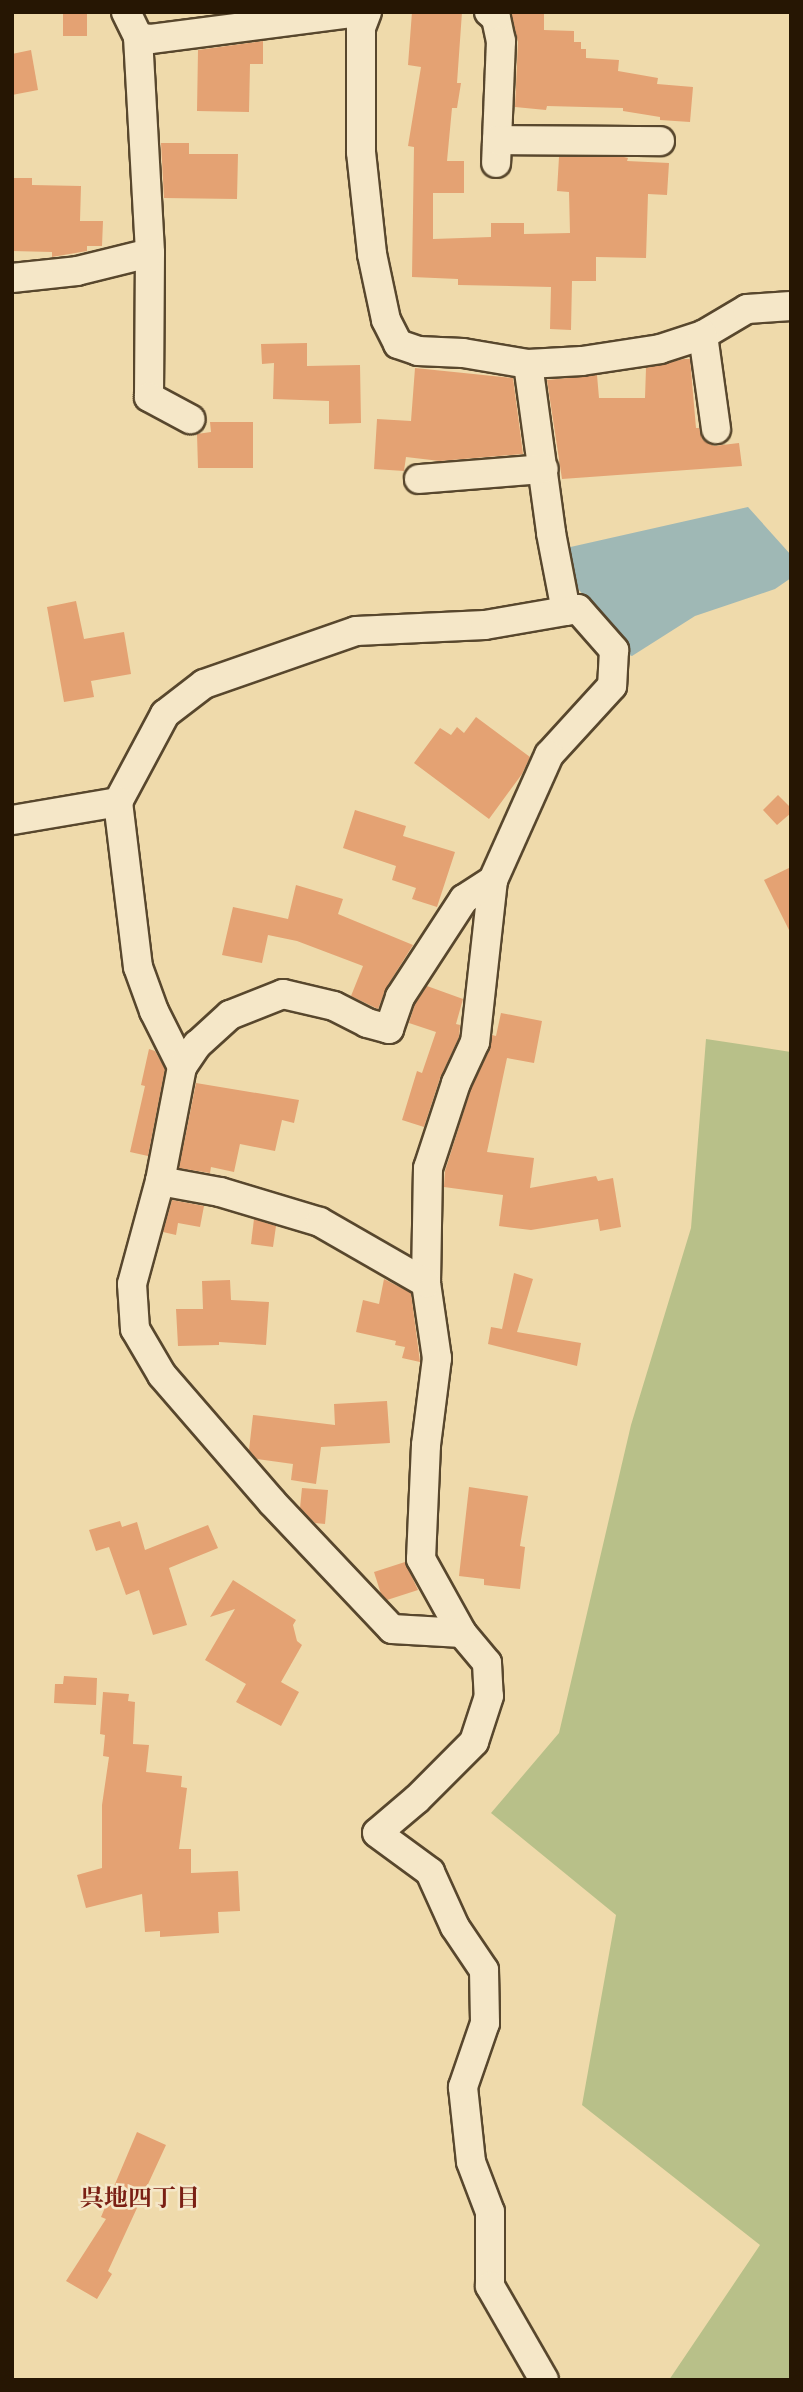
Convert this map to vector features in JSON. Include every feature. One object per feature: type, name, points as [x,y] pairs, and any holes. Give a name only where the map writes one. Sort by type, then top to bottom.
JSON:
[{"type":"street","points":[[132,25],[151,39],[360,12]]},
{"type":"street","points":[[367,12],[361,28],[361,152],[372,254],[386,320],[398,344],[418,351],[463,353],[528,364],[582,362],[660,349],[703,335],[747,309],[791,306]]},
{"type":"street","points":[[489,12],[496,18],[501,41],[497,152],[660,141]]},
{"type":"street","points":[[132,25],[150,253],[149,397],[190,419]]},
{"type":"street","points":[[12,278],[77,271],[150,253]]},
{"type":"street","points":[[703,335],[716,429]]},
{"type":"street","points":[[528,364],[551,533],[566,611]]},
{"type":"street","points":[[419,480],[544,469]]},
{"type":"street","points":[[182,1067],[154,1011],[138,967],[118,802],[165,714],[204,684],[356,631],[485,625],[578,609],[614,650],[612,686],[549,755],[493,880],[475,1042],[456,1083],[428,1168],[426,1283],[437,1358],[426,1445],[421,1559],[462,1633],[487,1663],[489,1696],[474,1742],[417,1799],[377,1833],[430,1872],[455,1927],[484,1970],[485,2023],[463,2087],[471,2162],[490,2211],[490,2286],[544,2380]]},
{"type":"street","points":[[12,820],[118,802]]},
{"type":"street","points":[[462,1633],[392,1629],[272,1502],[162,1375],[135,1329],[132,1284],[160,1181],[182,1067],[198,1045],[230,1015],[283,994],[334,1006],[366,1023],[389,1029],[400,997],[457,909],[464,899],[493,880]]},
{"type":"street","points":[[160,1181],[220,1192],[320,1222],[426,1283]]},
{"type":"green space","points":[[706,1039],[791,1052],[791,2380],[669,2380],[760,2245],[582,2105],[616,1915],[491,1813],[559,1733],[631,1425],[691,1228]]},
{"type":"water","points":[[748,507],[791,555],[791,578],[775,589],[695,616],[632,656],[623,653],[612,627],[570,580],[566,548]]},
{"type":"building","points":[[63,12],[87,12],[87,36],[63,36]]},
{"type":"building","points":[[412,12],[462,12],[457,83],[461,83],[457,108],[452,108],[447,161],[464,161],[464,193],[433,193],[433,239],[491,237],[491,223],[524,223],[524,234],[570,233],[569,192],[557,191],[559,157],[624,157],[628,158],[627,161],[669,163],[667,195],[648,194],[646,258],[596,257],[596,281],[572,281],[571,330],[550,329],[551,287],[458,285],[458,279],[412,277],[414,147],[408,146],[421,67],[408,65]]},
{"type":"building","points":[[511,12],[544,12],[544,30],[574,31],[574,42],[581,42],[581,49],[586,49],[586,58],[619,60],[618,71],[658,78],[657,84],[693,87],[690,122],[660,120],[660,117],[623,111],[623,108],[547,106],[546,110],[515,107],[518,42]]},
{"type":"building","points":[[263,41],[263,64],[250,64],[249,112],[197,111],[198,50]]},
{"type":"building","points":[[31,50],[38,90],[12,95],[12,54]]},
{"type":"building","points":[[161,143],[189,143],[189,154],[238,154],[237,199],[164,198]]},
{"type":"building","points":[[12,178],[32,178],[32,185],[81,186],[80,221],[103,221],[102,246],[87,246],[87,251],[52,257],[52,252],[12,251]]},
{"type":"building","points":[[307,343],[307,366],[360,365],[361,423],[329,424],[329,401],[273,399],[274,363],[262,364],[261,344]]},
{"type":"building","points":[[690,359],[696,428],[699,428],[703,440],[714,446],[739,443],[742,466],[562,479],[547,380],[597,375],[599,398],[645,398],[646,368]]},
{"type":"building","points":[[415,368],[513,378],[523,454],[440,461],[406,457],[404,471],[374,469],[377,419],[411,421]]},
{"type":"building","points":[[210,422],[253,422],[253,468],[198,468],[197,434],[211,432]]},
{"type":"building","points":[[76,601],[84,639],[124,632],[131,674],[91,681],[94,697],[64,702],[47,607]]},
{"type":"building","points":[[476,717],[530,757],[522,774],[489,819],[414,763],[440,728],[451,735],[457,727],[464,733]]},
{"type":"building","points":[[778,795],[791,808],[791,813],[777,825],[763,810]]},
{"type":"building","points":[[355,810],[406,826],[403,836],[455,852],[437,907],[412,899],[416,888],[392,880],[396,866],[343,848]]},
{"type":"building","points":[[791,867],[791,934],[764,880]]},
{"type":"building","points":[[296,885],[343,899],[338,914],[413,945],[386,988],[378,1009],[351,996],[363,966],[297,941],[268,935],[262,963],[222,955],[233,907],[288,919]]},
{"type":"building","points":[[427,986],[463,999],[456,1024],[460,1025],[459,1037],[440,1078],[424,1127],[402,1120],[417,1071],[422,1073],[436,1032],[409,1023],[415,1004]]},
{"type":"building","points":[[501,1013],[542,1021],[534,1063],[507,1058],[487,1152],[534,1158],[530,1188],[596,1176],[598,1181],[613,1178],[621,1227],[600,1231],[598,1219],[531,1230],[499,1226],[503,1195],[444,1187],[445,1171],[471,1089],[490,1049],[492,1035],[496,1036]]},
{"type":"building","points":[[149,1049],[155,1051],[165,1069],[148,1156],[130,1152],[145,1086],[141,1085]]},
{"type":"building","points":[[196,1083],[299,1100],[294,1123],[282,1120],[275,1151],[240,1144],[234,1172],[211,1167],[210,1173],[179,1168]]},
{"type":"building","points":[[172,1200],[204,1206],[200,1227],[178,1223],[176,1235],[163,1232]]},
{"type":"building","points":[[254,1219],[276,1226],[273,1247],[251,1244]]},
{"type":"building","points":[[514,1273],[533,1279],[517,1332],[581,1343],[577,1366],[488,1344],[491,1327],[502,1329]]},
{"type":"building","points":[[384,1279],[411,1293],[420,1362],[402,1358],[405,1347],[395,1345],[396,1341],[356,1332],[363,1300],[379,1304]]},
{"type":"building","points":[[230,1280],[231,1300],[269,1302],[266,1345],[219,1342],[219,1345],[178,1346],[176,1309],[203,1309],[202,1281]]},
{"type":"building","points":[[387,1401],[390,1443],[321,1447],[316,1484],[291,1480],[293,1464],[257,1459],[249,1450],[253,1415],[335,1425],[334,1404]]},
{"type":"building","points":[[469,1487],[528,1496],[520,1546],[525,1547],[520,1589],[484,1585],[484,1579],[459,1576]]},
{"type":"building","points":[[302,1488],[328,1490],[325,1524],[315,1523],[300,1508]]},
{"type":"building","points":[[120,1521],[122,1527],[137,1522],[145,1550],[208,1525],[218,1548],[169,1568],[187,1625],[153,1635],[139,1590],[126,1595],[109,1547],[96,1551],[89,1530]]},
{"type":"building","points":[[405,1562],[418,1590],[387,1600],[381,1594],[374,1572]]},
{"type":"building","points":[[233,1580],[296,1620],[293,1625],[297,1641],[302,1645],[281,1682],[299,1692],[281,1726],[236,1702],[246,1684],[205,1660],[235,1609],[210,1617]]},
{"type":"building","points":[[64,1676],[97,1678],[96,1705],[54,1703],[55,1684],[63,1684]]},
{"type":"building","points":[[103,1692],[129,1694],[128,1701],[135,1702],[133,1744],[149,1745],[146,1772],[182,1776],[181,1787],[187,1788],[179,1849],[191,1849],[191,1873],[238,1871],[240,1911],[218,1912],[219,1933],[160,1937],[160,1931],[145,1932],[142,1894],[86,1908],[77,1875],[102,1868],[102,1805],[109,1757],[103,1756],[105,1735],[100,1734]]},
{"type":"building","points":[[137,2132],[166,2145],[108,2271],[112,2274],[97,2299],[66,2281],[106,2219],[101,2217]]},
{"type":"district","name":"呉地四丁目","points":[[140,2198]]}]
